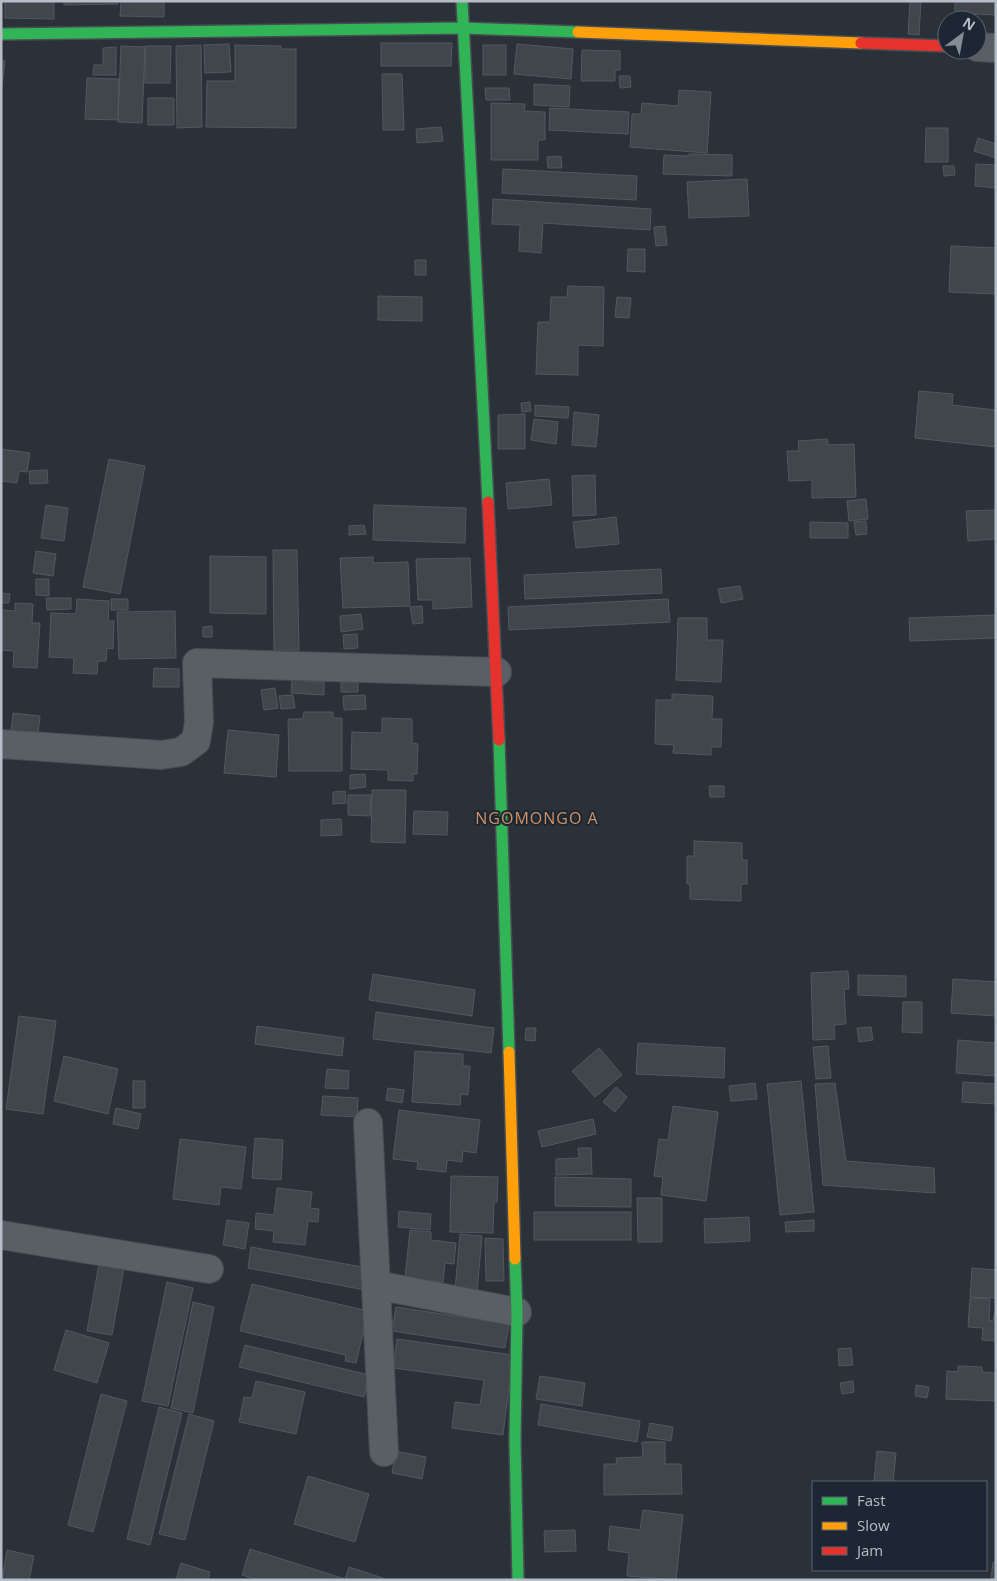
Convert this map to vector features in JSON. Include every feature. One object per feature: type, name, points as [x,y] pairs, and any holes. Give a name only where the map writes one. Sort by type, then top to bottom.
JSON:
[{"type":"street","points":[[462,1],[497,672],[516,1312],[515,1441],[518,1580]]},
{"type":"street","points":[[1,34],[463,28],[937,46]]},
{"type":"street","points":[[1,744],[111,753],[161,755],[181,752],[196,741],[199,722],[197,663],[497,672]]},
{"type":"street","points":[[368,1123],[384,1452]]},
{"type":"street","points":[[1,1235],[209,1269]]},
{"type":"street","points":[[376,1285],[516,1312]]},
{"type":"building","points":[[5,1],[54,1],[54,19],[5,18]]},
{"type":"building","points":[[64,1],[118,1],[118,4],[64,5]]},
{"type":"building","points":[[121,1],[164,1],[164,17],[120,16]]},
{"type":"building","points":[[910,1],[921,1],[919,35],[908,34]]},
{"type":"building","points":[[955,1],[996,1],[996,15],[987,15],[987,10],[955,10]]},
{"type":"building","points":[[381,43],[452,43],[451,66],[381,66]]},
{"type":"building","points":[[229,44],[231,72],[205,73],[204,45]]},
{"type":"building","points":[[517,44],[573,49],[571,79],[514,74]]},
{"type":"building","points":[[201,45],[202,127],[177,128],[176,46]]},
{"type":"building","points":[[235,45],[281,46],[281,49],[296,49],[296,128],[206,127],[207,81],[235,81]]},
{"type":"building","points":[[483,45],[506,45],[506,75],[483,75]]},
{"type":"building","points":[[121,46],[145,47],[142,123],[118,122]]},
{"type":"building","points":[[145,46],[171,46],[170,83],[145,83]]},
{"type":"building","points":[[116,47],[116,75],[93,75],[94,65],[103,65],[103,48]]},
{"type":"building","points":[[582,50],[620,51],[620,70],[615,70],[615,81],[581,81]]},
{"type":"building","points":[[1,60],[5,61],[1,95]]},
{"type":"building","points":[[382,74],[402,74],[404,130],[383,130]]},
{"type":"building","points":[[619,76],[630,76],[631,87],[620,88]]},
{"type":"building","points":[[87,78],[119,79],[118,120],[85,119]]},
{"type":"building","points":[[534,84],[570,86],[569,107],[534,105]]},
{"type":"building","points":[[485,88],[509,88],[510,100],[486,100]]},
{"type":"building","points":[[679,90],[711,92],[707,153],[630,147],[632,114],[641,114],[642,103],[678,106]]},
{"type":"building","points":[[148,98],[174,98],[174,125],[148,125]]},
{"type":"building","points":[[491,103],[525,104],[524,111],[545,112],[545,140],[538,140],[538,160],[491,160]]},
{"type":"building","points":[[550,108],[629,112],[628,134],[549,130]]},
{"type":"building","points":[[441,127],[443,141],[417,143],[416,129]]},
{"type":"building","points":[[926,128],[948,128],[948,162],[925,162]]},
{"type":"building","points":[[978,138],[996,144],[996,158],[974,151]]},
{"type":"building","points":[[689,154],[732,155],[732,176],[663,174],[664,155],[689,156]]},
{"type":"building","points":[[561,156],[562,168],[548,168],[547,157]]},
{"type":"building","points":[[976,164],[996,165],[996,188],[975,186]]},
{"type":"building","points":[[943,166],[954,166],[955,175],[944,176]]},
{"type":"building","points":[[503,169],[637,176],[636,200],[502,193]]},
{"type":"building","points":[[747,179],[749,216],[689,218],[687,182]]},
{"type":"building","points":[[493,199],[651,209],[650,230],[543,223],[541,253],[519,251],[520,225],[492,224]]},
{"type":"building","points":[[665,226],[667,245],[656,246],[654,227]]},
{"type":"building","points":[[951,246],[996,248],[996,294],[949,292]]},
{"type":"building","points":[[628,249],[645,249],[645,272],[627,271]]},
{"type":"building","points":[[415,260],[426,260],[426,275],[415,275]]},
{"type":"building","points":[[568,286],[604,287],[603,346],[578,345],[578,375],[536,374],[538,322],[550,322],[551,297],[567,297]]},
{"type":"building","points":[[378,296],[422,297],[422,321],[378,320]]},
{"type":"building","points":[[617,297],[631,298],[629,318],[615,317]]},
{"type":"building","points":[[919,391],[953,394],[952,405],[996,410],[996,447],[915,438]]},
{"type":"building","points":[[530,402],[531,411],[522,412],[521,403]]},
{"type":"building","points":[[535,405],[569,407],[568,418],[535,416]]},
{"type":"building","points":[[574,412],[599,415],[596,447],[572,445]]},
{"type":"building","points":[[525,414],[525,449],[498,449],[498,415]]},
{"type":"building","points":[[534,419],[558,422],[556,444],[531,440]]},
{"type":"building","points":[[827,439],[828,445],[854,444],[856,497],[812,498],[812,480],[789,481],[787,451],[799,451],[798,441]]},
{"type":"building","points":[[1,449],[30,453],[27,472],[19,471],[17,483],[1,481]]},
{"type":"building","points":[[109,459],[145,466],[120,594],[83,587]]},
{"type":"building","points":[[47,470],[48,483],[30,484],[29,471]]},
{"type":"building","points":[[595,475],[596,515],[573,516],[572,476]]},
{"type":"building","points":[[549,479],[552,505],[508,509],[506,483]]},
{"type":"building","points":[[866,499],[868,519],[849,521],[847,501]]},
{"type":"building","points":[[46,505],[68,508],[64,541],[41,538]]},
{"type":"building","points":[[374,505],[466,508],[465,543],[373,540]]},
{"type":"building","points":[[996,510],[996,539],[968,541],[966,511]]},
{"type":"building","points":[[616,517],[619,544],[576,548],[573,522]]},
{"type":"building","points":[[866,521],[867,534],[856,535],[854,522]]},
{"type":"building","points":[[810,522],[848,523],[848,538],[810,538]]},
{"type":"building","points":[[364,525],[366,534],[349,535],[349,526]]},
{"type":"building","points":[[273,550],[297,550],[299,650],[274,650]]},
{"type":"building","points":[[36,551],[56,554],[53,576],[33,573]]},
{"type":"building","points":[[210,556],[266,557],[266,614],[210,613]]},
{"type":"building","points":[[373,557],[373,563],[408,562],[410,606],[343,608],[340,558]]},
{"type":"building","points":[[470,558],[472,607],[433,609],[433,600],[418,600],[416,559]]},
{"type":"building","points":[[661,569],[662,593],[525,599],[524,575]]},
{"type":"building","points":[[36,579],[49,579],[49,596],[36,595]]},
{"type":"building","points":[[740,586],[743,599],[721,603],[718,589]]},
{"type":"building","points":[[1,593],[10,594],[9,603],[1,603]]},
{"type":"building","points":[[46,598],[71,598],[71,609],[47,610]]},
{"type":"building","points":[[77,599],[109,601],[108,621],[114,621],[113,649],[107,648],[106,661],[98,661],[97,674],[73,673],[74,658],[49,657],[51,613],[76,614]]},
{"type":"building","points":[[111,599],[128,599],[128,610],[111,610]]},
{"type":"building","points":[[668,599],[670,622],[509,630],[508,607]]},
{"type":"building","points":[[15,603],[33,604],[32,623],[40,623],[37,668],[13,667],[14,651],[1,650],[1,610],[15,611]]},
{"type":"building","points":[[422,606],[423,623],[413,624],[410,607]]},
{"type":"building","points":[[175,611],[176,658],[119,659],[117,612]]},
{"type":"building","points":[[361,614],[363,629],[341,632],[340,616]]},
{"type":"building","points":[[996,615],[996,638],[910,641],[909,618]]},
{"type":"building","points":[[678,618],[707,618],[707,640],[723,640],[721,682],[676,680]]},
{"type":"building","points":[[212,626],[212,637],[203,637],[203,627]]},
{"type":"building","points":[[357,634],[358,648],[344,649],[343,635]]},
{"type":"building","points":[[154,668],[179,669],[179,687],[153,687]]},
{"type":"building","points":[[292,680],[324,682],[324,695],[291,693]]},
{"type":"building","points":[[341,682],[358,682],[358,692],[341,692]]},
{"type":"building","points":[[275,688],[278,708],[264,710],[261,690]]},
{"type":"building","points":[[672,694],[713,696],[712,719],[722,719],[721,747],[711,747],[711,755],[673,753],[674,745],[655,744],[656,700],[672,700]]},
{"type":"building","points":[[293,695],[295,708],[281,709],[279,696]]},
{"type":"building","points":[[365,695],[366,709],[344,710],[343,696]]},
{"type":"building","points":[[304,712],[333,712],[333,718],[342,718],[342,771],[289,771],[288,719],[303,719]]},
{"type":"building","points":[[13,713],[40,716],[38,735],[11,732]]},
{"type":"building","points":[[382,718],[412,719],[412,743],[418,744],[417,774],[413,774],[413,781],[388,780],[388,770],[351,769],[352,732],[382,733]]},
{"type":"building","points":[[228,730],[279,735],[276,777],[224,773]]},
{"type":"building","points":[[365,774],[366,787],[350,789],[350,775]]},
{"type":"building","points":[[709,786],[724,786],[724,797],[710,797]]},
{"type":"building","points":[[372,790],[406,790],[405,843],[371,842]]},
{"type":"building","points":[[345,791],[346,803],[333,804],[333,792]]},
{"type":"building","points":[[348,795],[371,795],[370,816],[348,815]]},
{"type":"building","points":[[414,811],[448,812],[447,835],[413,834]]},
{"type":"building","points":[[341,819],[342,835],[321,836],[321,820]]},
{"type":"building","points":[[694,841],[742,843],[742,860],[747,860],[747,884],[741,884],[741,901],[690,899],[690,884],[687,884],[687,856],[694,856]]},
{"type":"building","points":[[848,971],[849,989],[844,989],[846,1024],[834,1025],[835,1039],[813,1040],[811,973]]},
{"type":"building","points":[[373,974],[475,990],[472,1016],[369,1000]]},
{"type":"building","points":[[858,975],[906,976],[906,997],[858,995]]},
{"type":"building","points":[[953,979],[996,982],[996,1016],[951,1013]]},
{"type":"building","points":[[903,1002],[922,1002],[922,1033],[902,1032]]},
{"type":"building","points":[[376,1012],[494,1028],[491,1053],[373,1039]]},
{"type":"building","points":[[19,1016],[56,1021],[43,1114],[6,1109]]},
{"type":"building","points":[[257,1026],[344,1038],[342,1056],[255,1044]]},
{"type":"building","points":[[871,1027],[873,1040],[859,1042],[857,1028]]},
{"type":"building","points":[[526,1028],[536,1028],[535,1041],[525,1040]]},
{"type":"building","points":[[958,1040],[996,1043],[996,1076],[956,1073]]},
{"type":"building","points":[[638,1043],[725,1048],[724,1078],[636,1074]]},
{"type":"building","points":[[828,1046],[831,1078],[816,1079],[813,1047]]},
{"type":"building","points":[[599,1048],[622,1075],[595,1097],[572,1071]]},
{"type":"building","points":[[415,1051],[463,1054],[463,1066],[470,1066],[468,1095],[461,1094],[460,1105],[412,1102]]},
{"type":"building","points":[[64,1056],[118,1069],[108,1114],[54,1101]]},
{"type":"building","points":[[327,1069],[349,1071],[348,1089],[325,1088]]},
{"type":"building","points":[[133,1081],[145,1081],[145,1108],[133,1108]]},
{"type":"building","points":[[801,1081],[814,1212],[780,1215],[767,1084]]},
{"type":"building","points":[[963,1082],[996,1084],[996,1104],[962,1102]]},
{"type":"building","points":[[755,1083],[757,1099],[731,1101],[729,1086]]},
{"type":"building","points":[[835,1083],[846,1161],[934,1168],[935,1193],[823,1185],[815,1084]]},
{"type":"building","points":[[616,1087],[627,1097],[615,1112],[603,1102]]},
{"type":"building","points":[[388,1088],[404,1090],[402,1103],[386,1100]]},
{"type":"building","points":[[323,1096],[358,1098],[357,1117],[321,1115]]},
{"type":"building","points":[[673,1106],[718,1112],[706,1201],[661,1195],[663,1177],[654,1176],[659,1139],[668,1140]]},
{"type":"building","points":[[116,1108],[141,1114],[138,1129],[113,1124]]},
{"type":"building","points":[[399,1110],[480,1120],[476,1153],[463,1151],[462,1162],[447,1160],[446,1172],[417,1169],[418,1162],[393,1159]]},
{"type":"building","points":[[593,1119],[596,1134],[542,1147],[538,1131]]},
{"type":"building","points":[[255,1138],[283,1140],[281,1180],[252,1178]]},
{"type":"building","points":[[180,1139],[246,1147],[241,1189],[221,1187],[219,1205],[173,1199]]},
{"type":"building","points":[[578,1148],[591,1148],[592,1174],[556,1175],[556,1159],[579,1158]]},
{"type":"building","points":[[451,1176],[498,1177],[497,1202],[494,1202],[493,1233],[450,1232]]},
{"type":"building","points":[[555,1177],[631,1179],[631,1207],[555,1206]]},
{"type":"building","points":[[277,1188],[312,1192],[310,1208],[319,1209],[318,1222],[308,1221],[305,1245],[273,1242],[274,1231],[255,1229],[256,1213],[274,1215]]},
{"type":"building","points":[[637,1198],[662,1198],[662,1242],[638,1242]]},
{"type":"building","points":[[399,1211],[431,1214],[430,1230],[398,1227]]},
{"type":"building","points":[[534,1212],[631,1212],[631,1240],[534,1240]]},
{"type":"building","points":[[749,1217],[750,1241],[705,1243],[704,1219]]},
{"type":"building","points":[[227,1220],[249,1223],[245,1249],[223,1245]]},
{"type":"building","points":[[814,1220],[814,1231],[786,1232],[785,1222]]},
{"type":"building","points":[[410,1230],[431,1232],[431,1240],[456,1243],[454,1264],[445,1263],[443,1282],[405,1278]]},
{"type":"building","points":[[460,1234],[482,1236],[477,1292],[455,1290]]},
{"type":"building","points":[[485,1238],[503,1239],[504,1281],[486,1281]]},
{"type":"building","points":[[251,1247],[368,1268],[365,1290],[248,1268]]},
{"type":"building","points":[[99,1264],[124,1268],[112,1335],[87,1331]]},
{"type":"building","points":[[972,1268],[996,1270],[996,1298],[970,1297]]},
{"type":"building","points":[[167,1282],[193,1288],[168,1406],[142,1401]]},
{"type":"building","points":[[252,1284],[368,1311],[356,1363],[345,1361],[346,1355],[240,1331]]},
{"type":"building","points":[[970,1298],[990,1299],[989,1320],[993,1321],[996,1309],[996,1341],[982,1340],[983,1328],[968,1327]]},
{"type":"building","points":[[193,1302],[214,1307],[193,1413],[171,1408]]},
{"type":"building","points":[[396,1307],[509,1324],[505,1348],[392,1331]]},
{"type":"building","points":[[66,1330],[109,1343],[97,1383],[54,1370]]},
{"type":"building","points":[[397,1339],[513,1355],[503,1435],[452,1428],[455,1402],[480,1405],[484,1380],[393,1368]]},
{"type":"building","points":[[245,1345],[369,1375],[364,1397],[239,1367]]},
{"type":"building","points":[[851,1348],[853,1365],[839,1366],[838,1349]]},
{"type":"building","points":[[958,1366],[982,1367],[982,1372],[996,1373],[996,1401],[946,1399],[947,1371],[958,1372]]},
{"type":"building","points":[[540,1376],[585,1383],[582,1406],[536,1399]]},
{"type":"building","points":[[256,1381],[305,1392],[296,1434],[239,1422],[244,1397],[252,1398]]},
{"type":"building","points":[[853,1381],[854,1392],[842,1394],[840,1383]]},
{"type":"building","points":[[916,1385],[929,1387],[927,1398],[915,1396]]},
{"type":"building","points":[[101,1394],[127,1401],[93,1532],[68,1525]]},
{"type":"building","points":[[541,1404],[640,1421],[637,1442],[538,1425]]},
{"type":"building","points":[[159,1407],[182,1413],[150,1545],[127,1539]]},
{"type":"building","points":[[189,1414],[214,1421],[185,1540],[159,1534]]},
{"type":"building","points":[[650,1423],[673,1427],[671,1441],[647,1437]]},
{"type":"building","points":[[642,1442],[665,1442],[665,1464],[681,1464],[682,1494],[604,1495],[604,1464],[617,1464],[616,1458],[643,1457]]},
{"type":"building","points":[[396,1451],[426,1457],[422,1479],[392,1473]]},
{"type":"building","points":[[877,1451],[896,1453],[893,1481],[874,1481]]},
{"type":"building","points":[[308,1476],[369,1494],[355,1542],[294,1524]]},
{"type":"building","points":[[643,1510],[683,1515],[676,1580],[627,1576],[629,1553],[608,1550],[610,1526],[640,1530]]},
{"type":"building","points":[[575,1530],[576,1551],[545,1552],[544,1531]]},
{"type":"building","points":[[250,1549],[345,1579],[349,1567],[383,1578],[382,1580],[258,1580],[242,1575]]},
{"type":"building","points":[[7,1550],[34,1556],[29,1580],[2,1580]]},
{"type":"building","points":[[993,1562],[996,1563],[996,1580],[991,1580]]},
{"type":"building","points":[[181,1563],[210,1572],[208,1580],[176,1580]]},
{"type":"traffic: fast","points":[[462,1],[488,502]]},
{"type":"traffic: fast","points":[[1,34],[463,28],[578,32]]},
{"type":"traffic: fast","points":[[499,740],[509,1052]]},
{"type":"traffic: fast","points":[[515,1259],[517,1312],[515,1441],[518,1580]]},
{"type":"traffic: slow","points":[[578,32],[861,43]]},
{"type":"traffic: slow","points":[[509,1052],[515,1259]]},
{"type":"traffic: jam","points":[[861,43],[937,46]]},
{"type":"traffic: jam","points":[[488,502],[499,740]]},
{"type":"district","name":"NGOMONGO A","points":[[537,818]]}]
